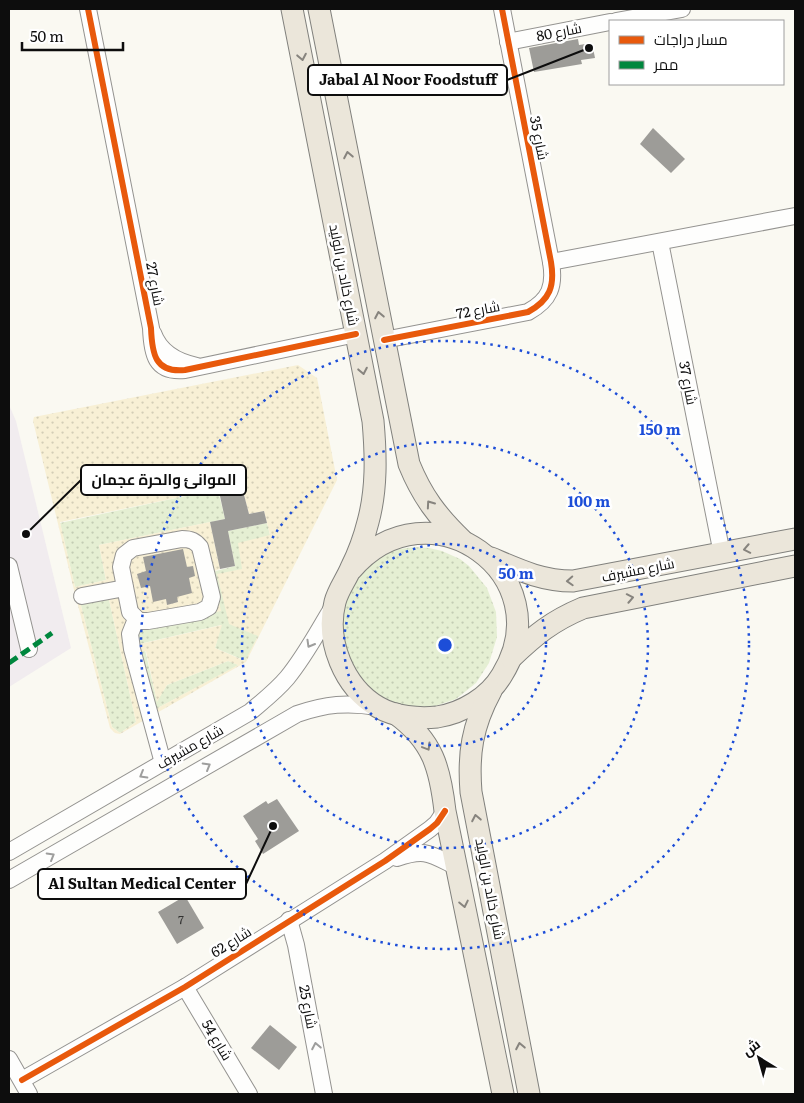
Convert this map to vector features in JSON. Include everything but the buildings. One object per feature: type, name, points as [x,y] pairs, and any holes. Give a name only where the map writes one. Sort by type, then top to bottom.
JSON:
[{"type":"main road","name":"شارع خالد بن الوليد","points":[[292,9],[373,421],[376,446],[376,472],[368,522],[351,570],[341,586],[335,603],[332,620],[333,637],[340,662],[353,684],[386,710],[407,722],[429,749],[436,764],[441,781],[445,811],[503,1094]]},
{"type":"main road","name":"شارع خالد بن الوليد","points":[[319,9],[409,464],[418,486],[430,506],[462,540]]},
{"type":"main road","points":[[351,570],[360,559],[376,547],[395,538],[408,534],[436,533],[462,540],[485,554],[505,579],[512,594],[516,610],[516,642],[503,674],[493,687],[469,706],[454,713],[424,718],[386,710]]},
{"type":"main road","name":"شارع مشيرف","points":[[485,554],[540,578],[556,581],[573,581],[795,539]]},
{"type":"main road","name":"شارع مشيرف","points":[[511,658],[547,626],[583,608],[795,566]]},
{"type":"main road","name":"شارع خالد بن الوليد","points":[[493,687],[482,707],[475,727],[470,749],[470,778],[529,1094]]},
{"type":"street","name":"شارع 27","points":[[88,9],[151,328],[153,353],[158,362],[166,368],[175,371],[356,334]]},
{"type":"street","name":"شارع 35","points":[[502,9],[552,268]]},
{"type":"street","points":[[621,20],[673,10]]},
{"type":"street","name":"شارع 80","points":[[508,42],[609,22]]},
{"type":"street","points":[[552,268],[660,242],[795,216]]},
{"type":"street","name":"شارع 37","points":[[660,242],[722,554]]},
{"type":"street","name":"شارع 72","points":[[384,340],[520,314],[533,315],[542,313],[555,302],[558,293],[558,285],[552,268]]},
{"type":"street","points":[[182,539],[196,542],[200,547],[212,597],[209,607],[200,612],[148,621],[136,619],[130,612],[121,561],[128,550],[182,539]]},
{"type":"street","points":[[9,566],[29,649]]},
{"type":"street","points":[[82,596],[125,588]]},
{"type":"street","name":"شارع مشيرف","points":[[10,848],[250,712],[269,697],[302,659],[335,603]]},
{"type":"street","points":[[136,619],[130,634],[132,649],[162,763]]},
{"type":"street","name":"شارع مشيرف","points":[[9,880],[297,714],[317,707],[337,704],[358,704],[386,710]]},
{"type":"street","name":"شارع 62","points":[[25,1087],[385,861],[430,829],[437,823],[445,811]]},
{"type":"street","name":"شارع 62","points":[[385,861],[414,852],[426,852],[457,867]]},
{"type":"street","name":"شارع 25","points":[[289,920],[296,939],[324,1094]]},
{"type":"street","name":"شارع 54","points":[[184,987],[248,1094]]},
{"type":"street","points":[[9,1059],[25,1087]]},
{"type":"shaded area","points":[[9,405],[16,421],[71,648],[9,687]]},
{"type":"green space","points":[[216,482],[225,519],[99,545],[106,580],[75,587],[60,523],[190,495],[189,487]]},
{"type":"green space","points":[[267,523],[270,535],[258,636],[246,661],[215,648],[221,625],[135,645],[133,629],[212,572],[235,566],[228,531]]},
{"type":"green space","points":[[414,547],[442,551],[460,559],[469,566],[487,588],[496,612],[497,637],[489,663],[476,683],[456,699],[429,708],[389,705],[356,682],[336,617],[359,572],[385,554]]},
{"type":"green space","points":[[108,595],[136,722],[120,733],[112,727],[79,598]]},
{"type":"green space","points":[[145,650],[157,701],[167,685],[228,661],[239,665],[152,711],[138,652]]},
{"type":"sand","points":[[298,365],[317,378],[337,480],[246,662],[120,734],[115,733],[110,728],[75,594],[33,421],[34,417]],"holes":[[[216,482],[220,496],[243,491],[249,514],[264,511],[270,535],[238,543],[242,569],[217,574],[229,624],[258,636],[245,661],[215,648],[222,625],[136,645],[134,629],[221,611],[212,572],[220,569],[210,522],[99,545],[106,580],[75,587],[60,522],[190,495],[189,487]],[[108,595],[136,722],[120,733],[112,727],[79,598]],[[146,651],[157,702],[167,685],[228,661],[238,665],[152,711],[139,652]]]},
{"type":"marked path","points":[[9,663],[52,633]]},
{"type":"cycle path","points":[[88,9],[151,328],[154,354],[161,365],[175,370],[185,370],[356,334]]},
{"type":"cycle path","points":[[384,340],[528,312],[541,303],[549,292],[552,278],[551,262],[502,9]]},
{"type":"cycle path","points":[[22,1080],[185,987],[385,861],[430,829],[437,823],[445,811]]},
{"type":"place","name":"Jabal Al Noor Foodstuff","points":[[589,48]]},
{"type":"place","name":"الموانئ والحرة عجمان","points":[[26,534]]},
{"type":"place","name":"Al Sultan Medical Center","points":[[273,826]]}]
